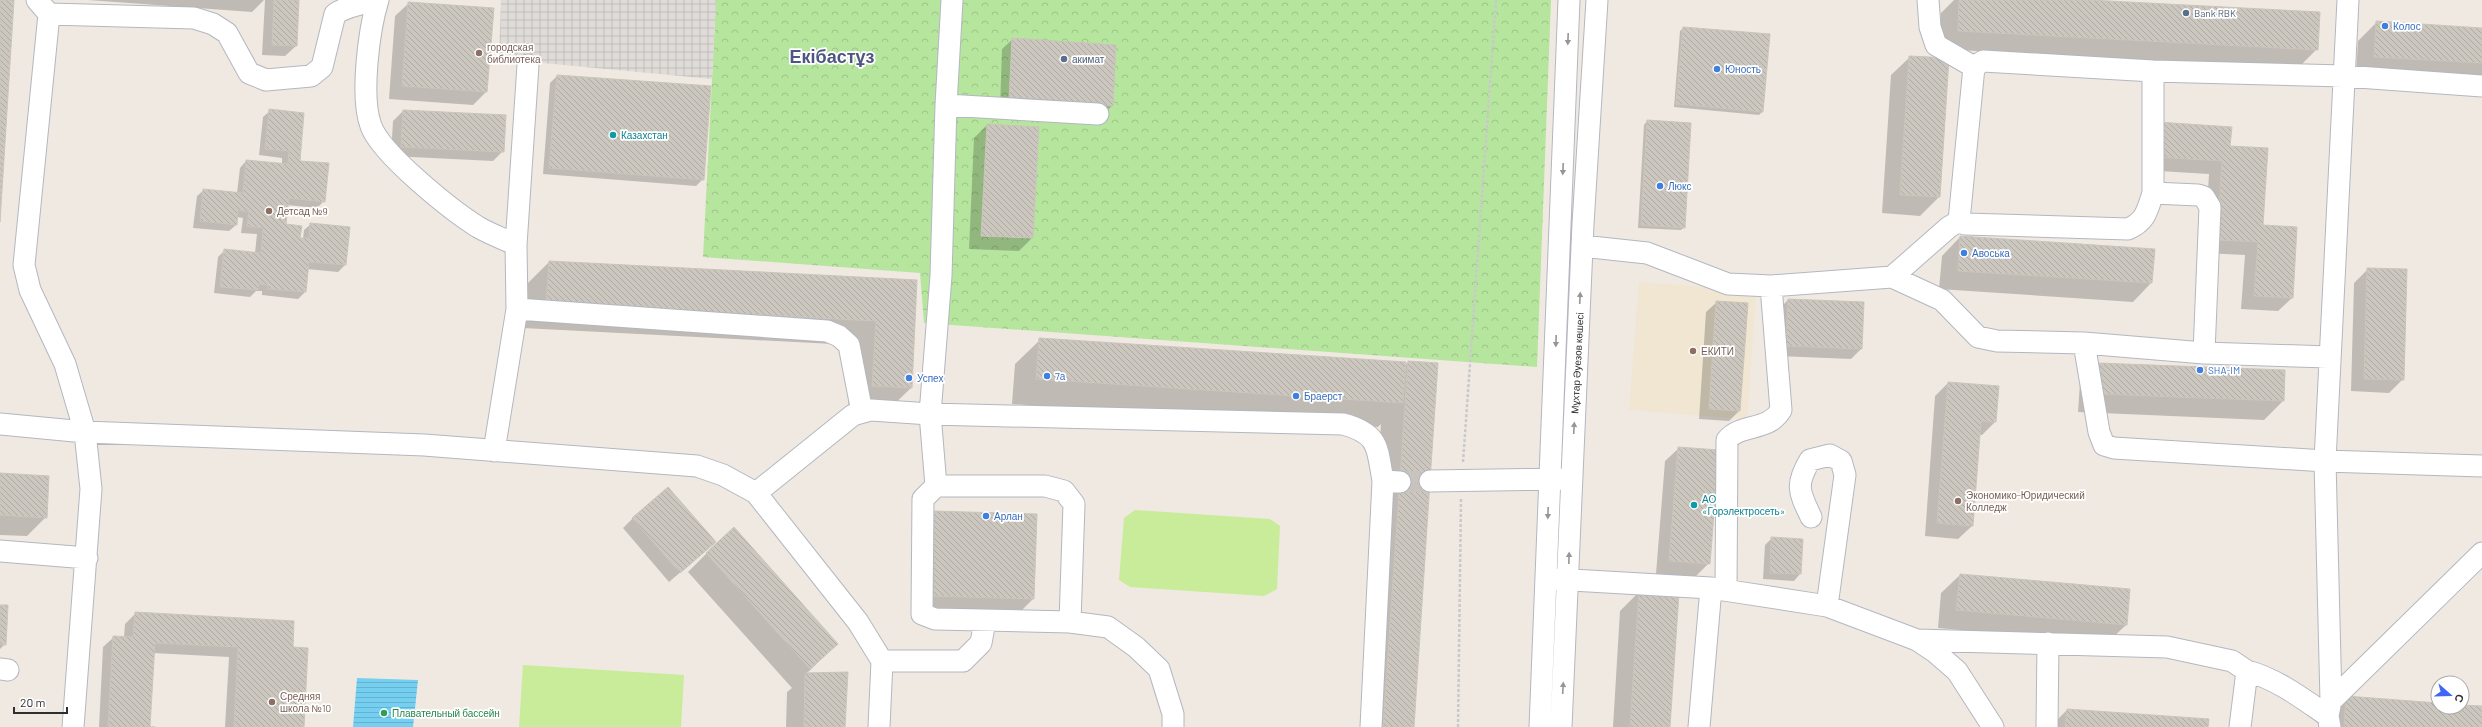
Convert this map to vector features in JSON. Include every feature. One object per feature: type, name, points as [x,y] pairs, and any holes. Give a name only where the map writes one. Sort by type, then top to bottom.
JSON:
[{"type":"street","points":[[74,727],[91,489],[85,432],[65,364],[30,290],[24,265],[43,7],[194,18],[213,24],[226,33],[249,73],[266,80],[311,76],[322,68],[335,14],[343,9],[356,7],[373,0]]},
{"type":"street","points":[[378,0],[368,57],[365,105],[371,127],[391,155],[435,195],[478,227],[516,245]]},
{"type":"street","points":[[936,486],[930,414],[941,276],[946,104],[952,0]]},
{"type":"street","points":[[1540,727],[1570,0]]},
{"type":"street","name":"Мұхтар Әуезов көшесі","points":[[1561,727],[1582,246],[1597,0]]},
{"type":"street","points":[[1928,0],[1930,27],[1936,45],[1974,67]]},
{"type":"street","points":[[2330,715],[2325,461],[2329,356],[2348,0]]},
{"type":"street","points":[[1974,67],[1983,61],[2153,71],[2344,76],[2482,86]]},
{"type":"street","points":[[494,451],[517,309],[516,245],[528,65]]},
{"type":"street","points":[[1959,221],[1974,67]]},
{"type":"street","points":[[1959,221],[1965,224],[2128,229],[2140,224],[2147,211],[2153,193],[2153,71]]},
{"type":"street","points":[[946,104],[1098,114]]},
{"type":"street","points":[[2153,193],[2198,195],[2204,197],[2210,207],[2204,353]]},
{"type":"street","points":[[1892,278],[1949,227],[1959,221]]},
{"type":"street","points":[[1582,246],[1647,253],[1728,284],[1771,286],[1892,278],[1942,300],[1978,337],[1997,341],[2084,343],[2204,353],[2329,356]]},
{"type":"street","points":[[1699,727],[1718,589],[1727,440],[1733,432],[1764,425],[1776,420],[1781,410],[1771,286]]},
{"type":"street","points":[[517,309],[827,331],[839,336],[849,345],[862,412]]},
{"type":"street","points":[[2084,343],[2098,432],[2104,445],[2114,448],[2325,461],[2482,466]]},
{"type":"street","points":[[756,493],[853,415],[871,410],[930,414],[1343,424],[1362,429],[1375,442],[1392,481],[1371,727]]},
{"type":"street","points":[[0,424],[85,432],[424,445],[696,466],[722,474],[756,493],[858,622],[882,661],[879,727]]},
{"type":"street","points":[[1811,517],[1800,494],[1800,476],[1810,460],[1830,456],[1841,461],[1845,475],[1827,606]]},
{"type":"street","points":[[1430,481],[1462,482],[1572,478]]},
{"type":"street","points":[[1070,622],[1074,504],[1064,491],[1045,486],[936,486],[923,500],[922,614],[935,619],[1070,622],[1108,627],[1136,646],[1159,669],[1173,714],[1173,727]]},
{"type":"street","points":[[0,551],[87,558]]},
{"type":"street","points":[[2330,715],[2482,553]]},
{"type":"street","points":[[1546,578],[1718,589],[1827,606],[1917,640],[1935,652],[1957,671],[1993,727]]},
{"type":"street","points":[[882,661],[963,660],[981,643],[985,621]]},
{"type":"street","points":[[1917,640],[2167,647],[2232,661],[2247,671],[2264,676],[2330,715]]},
{"type":"street","points":[[2047,727],[2048,643]]},
{"type":"street","points":[[2240,727],[2247,671]]},
{"type":"path","points":[[1458,727],[1462,482],[1496,0]]},
{"type":"shaded area","points":[[501,0],[716,0],[712,79],[499,59]]},
{"type":"shaded area","name":"ЕКИТИ","points":[[1639,282],[1756,291],[1747,419],[1629,410]]},
{"type":"green space","points":[[716,0],[1551,0],[1537,367],[924,323],[920,273],[703,257]]},
{"type":"green space","points":[[1135,510],[1270,519],[1280,526],[1277,589],[1264,596],[1130,587],[1119,580],[1124,518]]},
{"type":"green space","points":[[523,665],[684,675],[681,727],[519,727]]},
{"type":"water","points":[[357,678],[418,680],[413,727],[353,727]]},
{"type":"building","points":[[0,0],[14,0],[0,222]]},
{"type":"building","points":[[274,0],[299,0],[297,46],[272,45]]},
{"type":"building","points":[[1959,0],[2090,0],[2320,12],[2318,50],[1958,31]]},
{"type":"building","points":[[408,2],[494,8],[487,92],[402,86]]},
{"type":"building","points":[[2376,21],[2482,28],[2482,63],[2374,57]]},
{"type":"building","points":[[1683,27],[1770,34],[1763,112],[1676,104]]},
{"type":"building","points":[[1012,38],[1116,45],[1113,106],[1009,100]]},
{"type":"building","points":[[1909,56],[1949,58],[1940,197],[1900,195]]},
{"type":"building","points":[[557,75],[711,86],[704,180],[549,168]]},
{"type":"building","points":[[269,109],[304,113],[300,161],[329,163],[325,202],[289,198],[286,224],[302,226],[300,238],[309,238],[310,223],[350,227],[346,265],[309,262],[306,292],[268,289],[268,285],[259,284],[258,290],[220,287],[224,249],[261,253],[263,228],[247,226],[249,212],[238,210],[237,225],[200,221],[203,189],[243,193],[246,160],[288,164],[289,151],[265,149]]},
{"type":"building","points":[[403,110],[506,115],[504,152],[401,147]]},
{"type":"building","points":[[1647,120],[1691,123],[1685,228],[1641,225]]},
{"type":"building","points":[[2157,122],[2232,127],[2230,146],[2268,148],[2263,225],[2297,227],[2293,298],[2254,296],[2258,242],[2217,240],[2222,161],[2155,157]]},
{"type":"building","points":[[987,124],[1039,127],[1033,238],[981,236]]},
{"type":"building","points":[[1960,236],[2155,249],[2152,283],[1958,271]]},
{"type":"building","points":[[549,261],[917,280],[912,388],[872,386],[876,321],[546,304]]},
{"type":"building","points":[[2367,268],[2407,269],[2404,380],[2364,379]]},
{"type":"building","points":[[1788,299],[1864,302],[1862,349],[1786,346]]},
{"type":"building","points":[[1716,301],[1748,303],[1740,411],[1709,409]]},
{"type":"building","points":[[1039,338],[1406,362],[1403,403],[1036,379]]},
{"type":"building","points":[[1408,361],[1438,363],[1414,727],[1383,727]]},
{"type":"building","points":[[2098,363],[2285,370],[2284,401],[2097,394]]},
{"type":"building","points":[[1948,382],[1999,386],[1996,422],[1981,421],[1973,526],[1937,523]]},
{"type":"building","name":"АО «Горэлектросеть»","points":[[1678,447],[1719,450],[1710,564],[1669,561]]},
{"type":"building","points":[[0,473],[49,476],[47,518],[0,515]]},
{"type":"building","points":[[668,487],[716,542],[680,573],[632,518]]},
{"type":"building","points":[[933,511],[1037,514],[1034,599],[930,596]]},
{"type":"building","points":[[734,527],[838,644],[810,669],[706,553]]},
{"type":"building","points":[[1771,537],[1803,539],[1801,574],[1770,573]]},
{"type":"building","points":[[1960,574],[2130,589],[2127,625],[1956,610]]},
{"type":"building","points":[[1639,591],[1679,593],[1670,727],[1630,727]]},
{"type":"building","points":[[0,605],[8,605],[6,645],[0,644]]},
{"type":"building","points":[[135,612],[294,621],[293,647],[308,648],[304,727],[234,727],[238,647],[155,643],[150,727],[108,727],[113,636],[133,637]]},
{"type":"building","points":[[848,672],[845,727],[804,727],[805,673]]},
{"type":"building","points":[[2346,696],[2430,702],[2430,715],[2470,715],[2470,705],[2482,706],[2482,727],[2344,727]]},
{"type":"building","points":[[2067,709],[2209,719],[2208,727],[2065,727]]},
{"type":"tunnel","points":[[1400,482],[1430,481]]},
{"type":"place","name":"Bank RBK","points":[[2186,13]]},
{"type":"place","name":"Колос","points":[[2385,26]]},
{"type":"place","name":"городская библиотека","points":[[479,53]]},
{"type":"place","name":"акимат","points":[[1064,59]]},
{"type":"place","name":"Юность","points":[[1717,69]]},
{"type":"place","name":"Казахстан","points":[[613,135]]},
{"type":"place","name":"Люкс","points":[[1660,186]]},
{"type":"place","name":"Детсад №9","points":[[269,211]]},
{"type":"place","name":"Авоська","points":[[1964,253]]},
{"type":"place","name":"ЕКИТИ","points":[[1693,351]]},
{"type":"place","name":"SHA-IM","points":[[2200,370]]},
{"type":"place","name":"7а","points":[[1047,376]]},
{"type":"place","name":"Успех","points":[[909,378]]},
{"type":"place","name":"Браерст","points":[[1296,396]]},
{"type":"place","name":"Экономико-Юридический Колледж","points":[[1958,501]]},
{"type":"place","name":"АО «Горэлектросеть»","points":[[1694,505]]},
{"type":"place","name":"Арлан","points":[[986,516]]},
{"type":"place","name":"Средняя школа №10","points":[[272,702]]},
{"type":"place","name":"Плавательный бассейн","points":[[384,713]]},
{"type":"district","name":"Екібастұз","points":[[832,56]]}]
